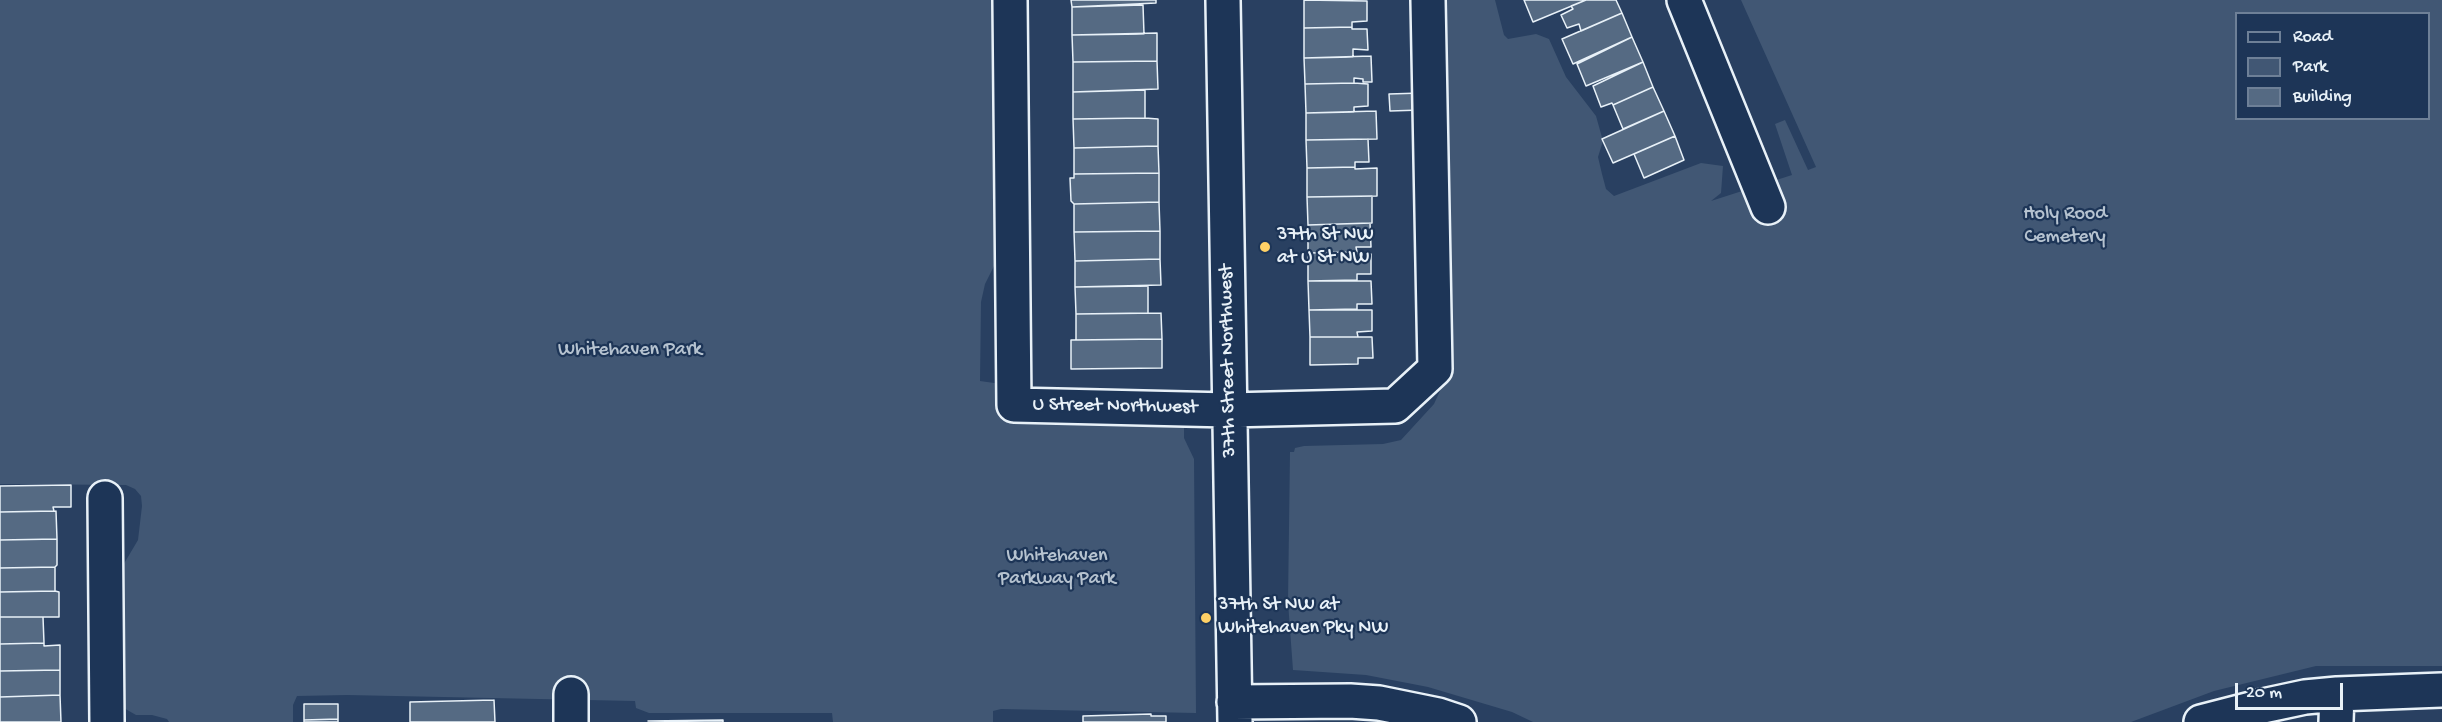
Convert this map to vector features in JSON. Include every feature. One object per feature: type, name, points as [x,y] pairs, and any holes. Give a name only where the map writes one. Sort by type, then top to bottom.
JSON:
[{"type":"street","name":"U Street Northwest","points":[[1010,0],[1014,405],[1229,410],[1395,406],[1435,369],[1428,0]]},
{"type":"street","name":"37th Street Northwest","points":[[1223,0],[1234,712]]},
{"type":"street","points":[[1684,0],[1768,207]]},
{"type":"street","points":[[105,498],[107,722]]},
{"type":"street","points":[[2201,722],[2263,705],[2337,708],[2442,690]]},
{"type":"street","points":[[1234,712],[1339,701],[1379,703],[1438,715],[1459,722]]},
{"type":"green space","name":"Whitehaven Park","points":[[0,0],[995,0],[994,266],[985,284],[981,302],[980,381],[1051,391],[1184,396],[1184,438],[1194,459],[1196,713],[1001,709],[993,711],[993,722],[833,722],[832,713],[649,713],[636,708],[635,701],[347,695],[297,696],[293,705],[293,722],[169,722],[167,719],[152,715],[136,715],[122,707],[122,567],[138,540],[141,496],[135,489],[126,485],[0,484]]},
{"type":"green space","name":"Holy Rood Cemetery","points":[[1446,0],[1495,0],[1504,35],[1508,39],[1536,34],[1549,39],[1566,77],[1596,116],[1603,141],[1598,157],[1606,189],[1614,196],[1701,163],[1723,166],[1721,193],[1711,201],[1792,175],[1775,124],[1785,120],[1808,170],[1816,167],[1741,0],[2442,0],[2442,666],[2316,666],[2214,691],[2131,722],[1533,722],[1512,712],[1428,687],[1366,675],[1293,670],[1288,602],[1290,452],[1304,446],[1383,444],[1401,440],[1434,404],[1450,369]]},
{"type":"building","points":[[1071,0],[1156,0],[1156,3],[1072,7]]},
{"type":"building","points":[[1304,0],[1367,1],[1367,21],[1352,22],[1352,27],[1304,28]]},
{"type":"building","points":[[1524,0],[1586,0],[1533,22]]},
{"type":"building","points":[[1586,0],[1616,0],[1622,13],[1581,31],[1579,24],[1567,28],[1561,15],[1573,9],[1571,6]]},
{"type":"building","points":[[1143,5],[1144,34],[1072,35],[1072,7]]},
{"type":"building","points":[[1622,13],[1632,37],[1573,64],[1562,39]]},
{"type":"building","points":[[1352,27],[1352,29],[1367,29],[1368,50],[1353,49],[1353,57],[1304,58],[1304,28]]},
{"type":"building","points":[[1157,33],[1157,61],[1073,62],[1072,35]]},
{"type":"building","points":[[1632,37],[1643,62],[1586,86],[1577,64]]},
{"type":"building","points":[[1371,56],[1372,82],[1363,82],[1363,79],[1354,78],[1354,83],[1305,84],[1304,58]]},
{"type":"building","points":[[1157,61],[1158,89],[1073,92],[1073,62]]},
{"type":"building","points":[[1643,62],[1653,87],[1613,105],[1612,103],[1601,107],[1593,86]]},
{"type":"building","points":[[1305,84],[1368,84],[1368,106],[1354,107],[1354,112],[1306,113]]},
{"type":"building","points":[[1653,87],[1664,111],[1623,129],[1613,105]]},
{"type":"building","points":[[1145,90],[1145,118],[1073,119],[1073,92]]},
{"type":"building","points":[[1421,93],[1421,110],[1390,111],[1389,94]]},
{"type":"building","points":[[1376,111],[1377,139],[1306,140],[1306,113]]},
{"type":"building","points":[[1664,111],[1675,136],[1613,163],[1602,139]]},
{"type":"building","points":[[1073,119],[1158,119],[1158,146],[1074,148]]},
{"type":"building","points":[[1675,136],[1684,160],[1644,178],[1634,154]]},
{"type":"building","points":[[1368,139],[1369,162],[1355,162],[1355,167],[1307,168],[1306,140]]},
{"type":"building","points":[[1158,146],[1159,173],[1074,174],[1074,148]]},
{"type":"building","points":[[1355,167],[1355,169],[1377,168],[1377,196],[1307,197],[1307,168]]},
{"type":"building","points":[[1159,173],[1159,202],[1074,204],[1071,201],[1070,178],[1074,178],[1074,174]]},
{"type":"building","points":[[1372,196],[1372,223],[1308,225],[1307,197]]},
{"type":"building","points":[[1159,202],[1160,231],[1074,232],[1074,204]]},
{"type":"building","points":[[1370,223],[1371,247],[1356,247],[1357,252],[1308,253],[1308,225]]},
{"type":"building","points":[[1160,231],[1160,259],[1075,261],[1074,232]]},
{"type":"building","points":[[1357,252],[1356,254],[1371,254],[1371,274],[1357,274],[1357,280],[1308,281],[1308,253]]},
{"type":"building","points":[[1160,259],[1161,285],[1075,287],[1075,261]]},
{"type":"building","points":[[1308,281],[1371,281],[1372,304],[1357,304],[1357,309],[1309,310]]},
{"type":"building","points":[[1148,286],[1148,313],[1076,314],[1075,287]]},
{"type":"building","points":[[1309,310],[1372,310],[1372,331],[1357,332],[1358,337],[1310,337]]},
{"type":"building","points":[[1161,313],[1162,339],[1076,340],[1076,314]]},
{"type":"building","points":[[1310,337],[1372,337],[1373,358],[1358,358],[1358,364],[1310,365]]},
{"type":"building","points":[[1162,339],[1162,368],[1071,369],[1071,340]]},
{"type":"building","points":[[71,485],[71,507],[53,507],[54,511],[0,512],[0,486]]},
{"type":"building","points":[[56,511],[57,539],[0,540],[0,512]]},
{"type":"building","points":[[57,539],[57,565],[55,567],[0,568],[0,540]]},
{"type":"building","points":[[55,567],[55,591],[0,592],[0,568]]},
{"type":"building","points":[[0,592],[59,592],[59,617],[0,617]]},
{"type":"building","points":[[0,617],[43,617],[44,643],[0,644]]},
{"type":"building","points":[[44,643],[44,646],[60,645],[60,670],[0,671],[0,644]]},
{"type":"building","points":[[60,670],[60,695],[0,697],[0,671]]},
{"type":"building","points":[[60,695],[61,722],[0,722],[0,697]]},
{"type":"building","points":[[494,700],[495,722],[410,722],[410,702]]},
{"type":"building","points":[[304,704],[338,704],[338,719],[304,720]]},
{"type":"building","points":[[1151,714],[1151,716],[1166,716],[1166,722],[1083,722],[1083,716]]},
{"type":"building","points":[[338,719],[338,722],[304,722],[304,720]]},
{"type":"building","points":[[723,720],[723,722],[648,721]]},
{"type":"place","name":"37th St NW at U St NW","points":[[1265,247]]},
{"type":"place","name":"37th St NW at Whitehaven Pky NW","points":[[1206,618]]},
{"type":"park label","name":"Whitehaven Parkway Park","points":[[1057,568]]}]
